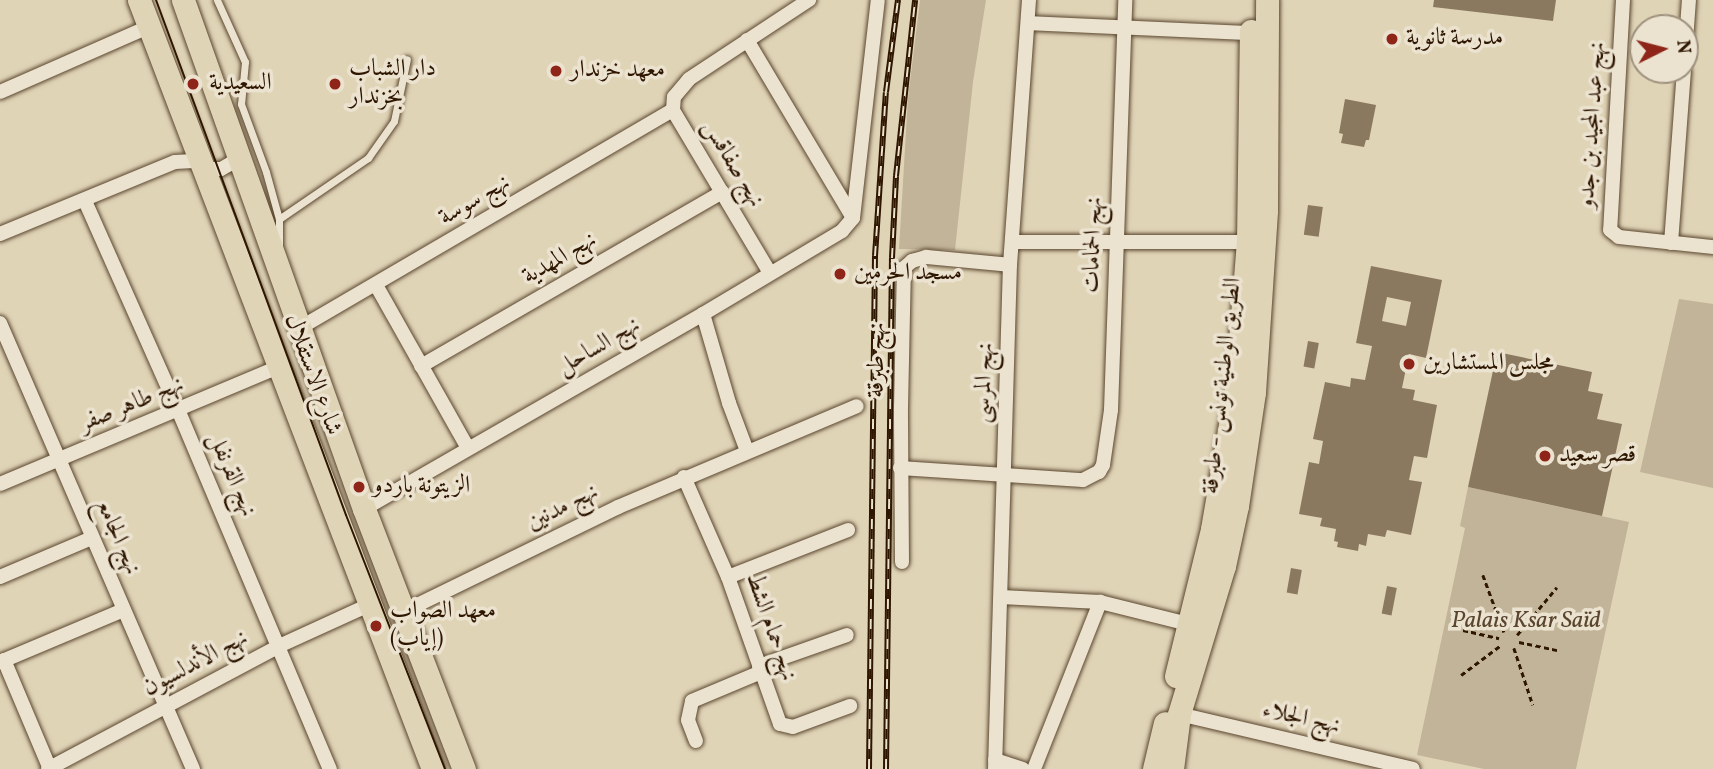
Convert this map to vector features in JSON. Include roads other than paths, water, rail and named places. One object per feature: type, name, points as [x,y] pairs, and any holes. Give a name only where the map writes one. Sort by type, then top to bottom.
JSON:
[{"type":"main road","name":"شارع الاستقلال","points":[[183,0],[233,107],[238,147],[298,329],[402,612],[464,769]]},
{"type":"main road","name":"الطريق الوطنية تونس - طبرقة","points":[[1154,769],[1212,529],[1233,419],[1248,242],[1251,0]]},
{"type":"main road","name":"الطريق الوطنية تونس - طبرقة","points":[[1172,769],[1179,714],[1224,566],[1237,506],[1254,392],[1266,210],[1267,0]]},
{"type":"main road","name":"شارع الاستقلال","points":[[144,9],[433,769]]},
{"type":"street","points":[[809,0],[747,40],[853,218]]},
{"type":"street","points":[[853,218],[878,0]]},
{"type":"street","name":"نهج المرسى","points":[[995,765],[1010,265],[1029,0]]},
{"type":"street","name":"نهج الحمامات","points":[[1004,477],[1083,480],[1099,472],[1111,410],[1125,0]]},
{"type":"street","name":"نهج عبد المجيد بن جدو","points":[[1623,0],[1610,230],[1619,237],[1713,247]]},
{"type":"street","points":[[0,92],[144,9]]},
{"type":"street","points":[[1028,23],[1251,33]]},
{"type":"street","name":"نهج صفاقس","points":[[747,40],[689,79],[678,90],[673,110],[770,272]]},
{"type":"street","points":[[1671,243],[1683,84]]},
{"type":"street","name":"نهج سوسة","points":[[298,329],[673,110]]},
{"type":"street","points":[[0,234],[175,162],[188,160],[211,169],[224,168],[236,159],[238,147]]},
{"type":"street","name":"نهج المهدية","points":[[421,366],[722,192]]},
{"type":"street","name":"نهج القرنفل","points":[[85,201],[179,412],[330,769]]},
{"type":"street","name":"نهج الساحل","points":[[364,509],[703,314],[842,231],[853,218]]},
{"type":"street","points":[[1013,242],[1248,242]]},
{"type":"street","name":"نهج طبرقة","points":[[902,562],[900,468],[904,268],[926,257],[1010,265]]},
{"type":"street","points":[[376,285],[468,448]]},
{"type":"street","points":[[703,314],[729,403],[747,451]]},
{"type":"street","name":"نهج الجامع","points":[[0,323],[193,769]]},
{"type":"street","name":"نهج طاهر صفر","points":[[0,484],[179,412],[281,366]]},
{"type":"street","name":"نهج مدنين","points":[[402,612],[684,477],[857,406]]},
{"type":"street","points":[[900,468],[1004,477]]},
{"type":"street","name":"نهج حمام الشط","points":[[684,477],[728,577],[779,721],[784,727],[798,726],[850,706]]},
{"type":"street","points":[[728,577],[848,530]]},
{"type":"street","points":[[0,577],[92,538]]},
{"type":"street","points":[[1001,597],[1100,602],[1188,624]]},
{"type":"street","points":[[1034,769],[1100,602]]},
{"type":"street","name":"نهج الأندلسيون","points":[[49,769],[279,646],[369,605]]},
{"type":"street","points":[[49,769],[2,661],[124,610]]},
{"type":"street","points":[[696,741],[688,720],[692,701],[760,669],[847,635]]},
{"type":"street","name":"نهج الجلاء","points":[[1179,714],[1413,769]]},
{"type":"street","points":[[995,765],[1023,769]]},
{"type":"lane","points":[[217,0],[245,62],[233,107],[267,172],[279,219],[278,270]]},
{"type":"lane","points":[[279,219],[368,158],[394,121],[407,59]]},
{"type":"tram line","points":[[156,0],[346,515],[445,769]]},
{"type":"railway","points":[[869,769],[875,256],[886,92],[898,0]]},
{"type":"railway","points":[[886,769],[892,258],[896,176],[915,0]]},
{"type":"place","name":"مدرسة ثانوية","points":[[1392,39]]},
{"type":"place","name":"معهد خزندار","points":[[556,71]]},
{"type":"place","name":"السعيدية","points":[[193,84]]},
{"type":"place","name":"دار الشباب بخزندار","points":[[335,84]]},
{"type":"place","name":"مسجد الحرمين","points":[[840,274]]},
{"type":"place","name":"مجلس المستشارين","points":[[1409,364]]},
{"type":"place","name":"قصر سعيد","points":[[1545,456]]},
{"type":"place","name":"الزيتونة باردو","points":[[359,487]]},
{"type":"place","name":"معهد الصواب (إياب)","points":[[376,626]]},
{"type":"park label","name":"Palais Ksar Saïd","points":[[1526,622]]}]
